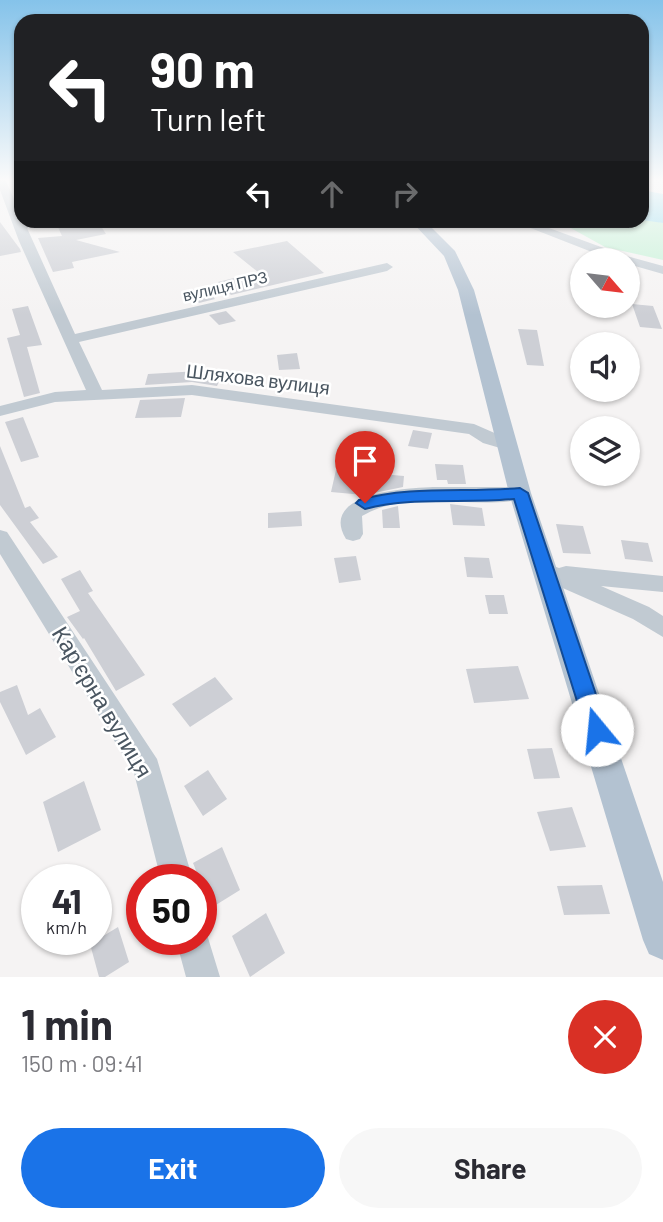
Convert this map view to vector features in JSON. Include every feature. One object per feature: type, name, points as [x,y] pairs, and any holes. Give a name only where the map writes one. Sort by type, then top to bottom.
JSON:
[{"type":"main road","points":[[424,228],[450,254],[466,289],[520,493],[548,572],[663,940]]},
{"type":"street","points":[[22,228],[25,241],[96,394]]},
{"type":"street","points":[[537,228],[619,258],[663,270]]},
{"type":"street","name":"вулиця ПРЗ","points":[[71,339],[387,267]]},
{"type":"street","name":"Шляхова вулиця","points":[[0,411],[55,397],[192,390],[474,429],[489,439],[507,445]]},
{"type":"street","points":[[353,534],[352,513],[365,503],[388,497],[520,493]]},
{"type":"street","name":"Карʼєрна вулиця","points":[[0,537],[147,768],[173,864]]},
{"type":"street","points":[[548,572],[663,584]]},
{"type":"street","points":[[548,572],[641,613],[663,628]]},
{"type":"street","points":[[197,955],[203,977]]},
{"type":"green space","points":[[649,224],[663,224],[663,260],[640,255],[640,248],[609,248],[571,228],[649,228]]},
{"type":"building","points":[[0,224],[1,224],[21,252],[0,256]]},
{"type":"building","points":[[58,228],[102,228],[106,234],[76,240],[120,252],[72,262],[74,268],[53,272],[38,238],[62,236]]},
{"type":"building","points":[[287,241],[324,273],[231,295],[218,282],[258,272],[233,252]]},
{"type":"building","points":[[204,287],[215,299],[199,303],[188,291]]},
{"type":"building","points":[[640,305],[653,306],[662,329],[640,327],[637,318],[640,318]]},
{"type":"building","points":[[28,306],[42,345],[27,347],[40,393],[24,397],[7,338],[20,335],[12,309]]},
{"type":"building","points":[[226,311],[236,321],[219,325],[209,315]]},
{"type":"building","points":[[518,329],[537,330],[544,366],[527,365]]},
{"type":"building","points":[[297,353],[300,369],[279,370],[277,355]]},
{"type":"building","points":[[199,371],[223,373],[217,386],[192,382],[145,385],[148,374]]},
{"type":"building","points":[[185,398],[181,417],[135,418],[140,400]]},
{"type":"building","points":[[23,417],[39,457],[21,462],[5,422]]},
{"type":"building","points":[[413,430],[432,433],[428,449],[408,446]]},
{"type":"building","points":[[0,446],[25,508],[30,506],[39,518],[30,522],[58,557],[43,564],[0,505]]},
{"type":"building","points":[[435,464],[463,465],[466,484],[448,484],[447,480],[437,480]]},
{"type":"building","points":[[336,470],[404,476],[403,487],[364,495],[331,492]]},
{"type":"building","points":[[450,504],[482,508],[485,526],[453,525]]},
{"type":"building","points":[[398,506],[400,528],[383,528],[382,510]]},
{"type":"building","points":[[301,511],[302,526],[268,528],[268,513]]},
{"type":"building","points":[[556,524],[583,526],[591,554],[563,553]]},
{"type":"building","points":[[621,540],[648,543],[653,562],[625,559]]},
{"type":"building","points":[[356,556],[361,580],[339,583],[334,558]]},
{"type":"building","points":[[464,557],[489,558],[493,578],[467,577]]},
{"type":"building","points":[[80,570],[93,591],[88,593],[145,675],[116,691],[84,638],[67,617],[80,611],[61,579]]},
{"type":"building","points":[[485,595],[504,595],[508,614],[489,614]]},
{"type":"building","points":[[518,666],[529,699],[474,703],[466,669]]},
{"type":"building","points":[[215,677],[233,699],[190,727],[172,704]]},
{"type":"building","points":[[17,685],[28,715],[40,708],[56,737],[26,755],[0,702],[0,692]]},
{"type":"building","points":[[552,748],[560,778],[534,779],[527,749]]},
{"type":"building","points":[[208,770],[227,799],[203,816],[184,786]]},
{"type":"building","points":[[84,781],[101,830],[58,852],[43,802]]},
{"type":"building","points":[[572,807],[586,847],[550,851],[537,812]]},
{"type":"building","points":[[222,847],[240,890],[217,904],[217,864],[193,863]]},
{"type":"building","points":[[602,885],[610,914],[564,915],[557,886]]},
{"type":"building","points":[[266,913],[285,953],[250,977],[232,936]]},
{"type":"building","points":[[118,927],[129,962],[105,977],[99,977],[93,955],[112,955],[112,931]]},
{"type":"route","points":[[365,503],[388,497],[520,493],[548,572],[597,730]]}]
